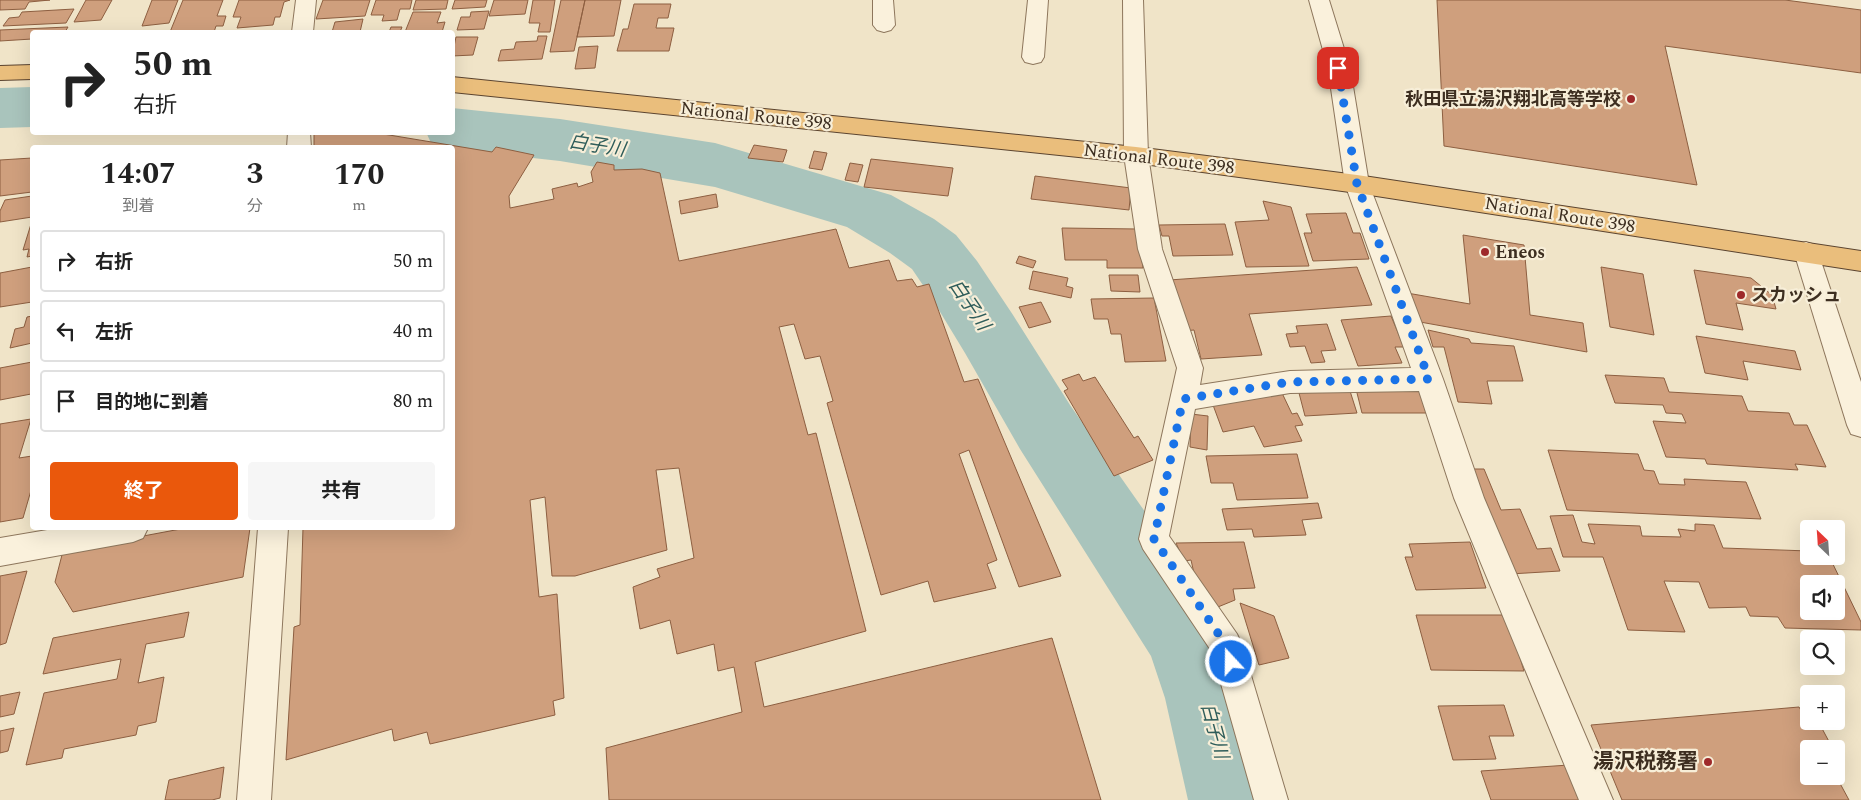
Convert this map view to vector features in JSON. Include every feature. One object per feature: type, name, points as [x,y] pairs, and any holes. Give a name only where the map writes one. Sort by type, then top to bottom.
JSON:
[{"type":"highway","points":[[0,73],[30,72]]},
{"type":"highway","name":"National Route 398","points":[[455,84],[1136,155],[1357,184],[1861,261]]},
{"type":"street","points":[[303,30],[306,0]]},
{"type":"street","points":[[883,0],[884,25]]},
{"type":"street","points":[[1033,57],[1038,0]]},
{"type":"street","points":[[1133,0],[1136,155],[1150,249],[1190,368],[1154,539],[1226,645],[1270,800]]},
{"type":"street","points":[[1319,0],[1338,68],[1357,184],[1429,379],[1469,498],[1596,800]]},
{"type":"street","points":[[1806,252],[1861,425]]},
{"type":"street","points":[[1183,399],[1290,382],[1429,379]]},
{"type":"street","points":[[0,552],[122,530]]},
{"type":"street","points":[[254,800],[274,530]]},
{"type":"building","points":[[0,0],[50,0],[29,2],[25,9],[0,10]]},
{"type":"building","points":[[86,0],[112,0],[101,20],[74,22]]},
{"type":"building","points":[[152,0],[178,0],[169,23],[142,26]]},
{"type":"building","points":[[183,0],[223,0],[217,16],[226,16],[223,26],[216,26],[215,30],[171,30]]},
{"type":"building","points":[[239,0],[290,0],[284,2],[280,17],[275,17],[273,25],[237,28],[241,17],[233,17]]},
{"type":"building","points":[[323,0],[370,0],[365,16],[316,19]]},
{"type":"building","points":[[376,0],[412,0],[410,9],[400,9],[397,20],[382,21],[384,15],[371,15]]},
{"type":"building","points":[[416,0],[448,0],[446,9],[413,10]]},
{"type":"building","points":[[455,0],[487,0],[485,7],[452,9]]},
{"type":"building","points":[[494,0],[528,0],[525,14],[489,16]]},
{"type":"building","points":[[533,0],[555,0],[550,32],[538,32],[540,23],[529,23]]},
{"type":"building","points":[[561,0],[585,0],[574,51],[550,52]]},
{"type":"building","points":[[585,0],[621,0],[614,36],[577,37]]},
{"type":"building","points":[[1437,0],[1785,0],[1861,10],[1861,73],[1665,46],[1697,185],[1444,146]]},
{"type":"building","points":[[634,4],[671,4],[668,18],[658,18],[656,28],[674,28],[669,51],[617,51],[623,29],[628,29]]},
{"type":"building","points":[[74,9],[66,23],[3,26],[9,18],[19,17],[22,12]]},
{"type":"building","points":[[489,11],[484,29],[457,30],[461,17],[470,17],[471,12]]},
{"type":"building","points":[[413,12],[441,12],[437,23],[445,22],[443,30],[406,30]]},
{"type":"building","points":[[363,19],[360,30],[333,30],[335,22]]},
{"type":"building","points":[[68,27],[66,30],[30,30],[30,39],[0,41],[0,30]]},
{"type":"building","points":[[391,27],[402,27],[401,30],[390,30]]},
{"type":"building","points":[[538,36],[547,36],[542,59],[498,61],[501,50],[514,49],[516,42],[537,41]]},
{"type":"building","points":[[456,37],[478,37],[473,55],[455,56]]},
{"type":"building","points":[[598,46],[595,68],[575,69],[579,47]]},
{"type":"building","points":[[314,135],[389,135],[450,145],[314,145]]},
{"type":"building","points":[[754,145],[787,150],[783,162],[748,158]]},
{"type":"building","points":[[455,146],[492,152],[496,147],[534,155],[509,196],[510,208],[554,199],[552,189],[577,183],[578,187],[593,182],[591,172],[597,162],[614,165],[614,170],[642,169],[660,173],[679,261],[836,229],[849,268],[889,260],[897,281],[912,279],[917,287],[929,284],[964,382],[978,379],[1061,576],[1019,587],[969,450],[959,454],[997,560],[987,564],[996,588],[934,602],[928,581],[881,595],[827,403],[833,401],[820,356],[805,359],[794,324],[779,327],[808,435],[816,433],[866,631],[755,662],[764,707],[1052,638],[1101,800],[609,800],[606,748],[742,712],[734,667],[718,671],[714,644],[677,654],[670,620],[640,629],[633,587],[660,577],[657,569],[694,558],[679,468],[656,470],[667,550],[575,576],[552,576],[545,497],[530,500],[539,597],[557,594],[564,698],[553,701],[555,715],[430,744],[427,732],[394,741],[392,729],[286,760],[294,627],[300,625],[303,530],[455,530]]},
{"type":"building","points":[[814,151],[827,153],[822,170],[809,168]]},
{"type":"building","points":[[30,158],[30,192],[0,196],[0,160]]},
{"type":"building","points":[[871,159],[953,168],[948,196],[864,187]]},
{"type":"building","points":[[850,163],[863,165],[858,182],[845,180]]},
{"type":"building","points":[[1035,176],[1131,188],[1129,210],[1031,199]]},
{"type":"building","points":[[716,194],[718,207],[681,214],[679,201]]},
{"type":"building","points":[[30,196],[30,217],[0,222],[0,211],[5,200]]},
{"type":"building","points":[[1263,201],[1291,207],[1309,266],[1246,267],[1235,222],[1269,220]]},
{"type":"building","points":[[1346,213],[1353,233],[1360,233],[1369,259],[1313,261],[1304,233],[1312,233],[1306,214]]},
{"type":"building","points":[[1225,224],[1233,255],[1173,256],[1169,236],[1162,236],[1159,225]]},
{"type":"building","points":[[30,227],[30,256],[27,257],[29,249],[23,250]]},
{"type":"building","points":[[1062,228],[1138,229],[1143,268],[1107,268],[1107,260],[1065,260]]},
{"type":"building","points":[[1463,235],[1524,245],[1530,315],[1583,323],[1587,352],[1420,322],[1407,293],[1470,304]]},
{"type":"building","points":[[1019,256],[1036,261],[1033,268],[1016,263]]},
{"type":"building","points":[[30,267],[30,302],[0,307],[0,273]]},
{"type":"building","points":[[1357,267],[1372,305],[1249,314],[1262,355],[1201,359],[1194,330],[1183,331],[1169,280]]},
{"type":"building","points":[[1601,267],[1643,274],[1654,335],[1610,327]]},
{"type":"building","points":[[1694,270],[1751,278],[1772,295],[1776,309],[1736,303],[1743,330],[1706,324]]},
{"type":"building","points":[[1033,271],[1068,278],[1066,286],[1073,288],[1071,298],[1029,289]]},
{"type":"building","points":[[1109,275],[1138,275],[1140,292],[1111,291]]},
{"type":"building","points":[[1154,298],[1166,361],[1125,362],[1121,334],[1111,334],[1108,319],[1094,319],[1091,299]]},
{"type":"building","points":[[1041,302],[1051,322],[1029,328],[1019,307]]},
{"type":"building","points":[[30,316],[30,343],[10,348],[15,329],[24,327],[27,317]]},
{"type":"building","points":[[1391,316],[1404,347],[1395,347],[1402,363],[1358,366],[1341,320]]},
{"type":"building","points":[[1327,324],[1336,350],[1321,351],[1325,362],[1311,363],[1305,346],[1290,347],[1286,334],[1298,333],[1296,326]]},
{"type":"building","points":[[1428,330],[1469,339],[1471,343],[1514,346],[1523,381],[1487,381],[1492,404],[1458,402],[1444,347],[1433,347]]},
{"type":"building","points":[[1696,336],[1795,351],[1801,370],[1743,361],[1748,380],[1705,373]]},
{"type":"building","points":[[30,362],[30,394],[0,400],[0,368]]},
{"type":"building","points":[[1079,374],[1083,381],[1095,377],[1134,438],[1138,436],[1153,460],[1114,476],[1064,391],[1068,389],[1062,380]]},
{"type":"building","points":[[1605,375],[1664,378],[1669,392],[1742,396],[1748,411],[1789,413],[1794,425],[1807,425],[1826,467],[1795,464],[1798,470],[1707,464],[1705,459],[1666,457],[1653,421],[1686,423],[1682,414],[1666,413],[1663,405],[1615,403]]},
{"type":"building","points":[[1419,388],[1426,413],[1362,413],[1356,389]]},
{"type":"building","points":[[1350,391],[1357,413],[1305,416],[1299,393]]},
{"type":"building","points":[[1282,393],[1292,414],[1297,413],[1303,425],[1295,426],[1302,441],[1264,447],[1254,426],[1223,432],[1213,405]]},
{"type":"building","points":[[1191,414],[1208,416],[1207,450],[1190,447]]},
{"type":"building","points":[[30,419],[19,458],[30,456],[30,494],[23,518],[0,522],[0,424]]},
{"type":"building","points":[[1548,450],[1638,454],[1644,470],[1654,471],[1659,484],[1685,485],[1684,479],[1746,482],[1761,519],[1567,510]]},
{"type":"building","points":[[1297,454],[1308,498],[1237,500],[1233,483],[1211,483],[1206,456]]},
{"type":"building","points":[[1470,469],[1484,469],[1501,510],[1520,509],[1537,549],[1551,548],[1560,571],[1510,574]]},
{"type":"building","points":[[1318,503],[1322,518],[1302,520],[1306,535],[1254,537],[1252,529],[1227,530],[1222,509]]},
{"type":"building","points":[[1573,515],[1582,542],[1595,544],[1588,524],[1640,526],[1642,536],[1681,537],[1678,529],[1695,531],[1695,524],[1714,525],[1723,548],[1800,551],[1800,565],[1833,565],[1838,575],[1800,575],[1800,620],[1845,620],[1845,589],[1861,622],[1861,630],[1785,628],[1778,617],[1750,616],[1746,607],[1709,608],[1699,582],[1664,581],[1685,632],[1628,630],[1603,557],[1563,557],[1550,516]]},
{"type":"building","points":[[175,530],[250,530],[243,577],[73,612],[55,582],[63,551]]},
{"type":"building","points":[[1244,542],[1255,588],[1233,589],[1235,600],[1213,609],[1196,582],[1191,560],[1184,561],[1176,543]]},
{"type":"building","points":[[1470,542],[1486,588],[1416,590],[1405,557],[1413,557],[1409,544]]},
{"type":"building","points":[[27,571],[6,643],[0,645],[0,576]]},
{"type":"building","points":[[1240,603],[1274,616],[1289,658],[1259,665]]},
{"type":"building","points":[[189,612],[184,637],[146,644],[138,683],[164,677],[156,722],[138,726],[136,735],[64,749],[62,758],[26,765],[44,693],[117,679],[121,659],[43,674],[53,638]]},
{"type":"building","points":[[1416,615],[1507,615],[1524,671],[1431,670]]},
{"type":"building","points":[[20,692],[14,714],[0,717],[0,696]]},
{"type":"building","points":[[1504,705],[1514,736],[1489,736],[1496,759],[1453,760],[1438,706]]},
{"type":"building","name":"湯沢税務署","points":[[1799,707],[1800,730],[1823,730],[1828,740],[1800,740],[1800,785],[1841,785],[1849,800],[1622,800],[1591,725]]},
{"type":"building","points":[[14,728],[8,751],[0,753],[0,731]]},
{"type":"building","points":[[1569,765],[1583,800],[1491,800],[1481,771]]},
{"type":"building","points":[[224,767],[220,798],[212,800],[165,800],[169,780]]},
{"type":"waterway","name":"白子川","points":[[0,108],[30,107]]},
{"type":"waterway","name":"白子川","points":[[455,128],[560,140],[715,165],[869,211],[912,236],[934,252],[954,279],[989,334],[1045,427],[1186,638],[1206,698],[1232,800]]},
{"type":"place","name":"秋田県立湯沢翔北高等学校","points":[[1631,99]]},
{"type":"place","name":"Eneos","points":[[1485,252]]},
{"type":"place","name":"スカッシュ","points":[[1741,295]]},
{"type":"place","name":"湯沢税務署","points":[[1708,762]]},
{"type":"route","points":[[1231,662],[1226,645],[1154,539],[1183,399],[1290,382],[1429,379],[1357,184],[1338,68]]}]
